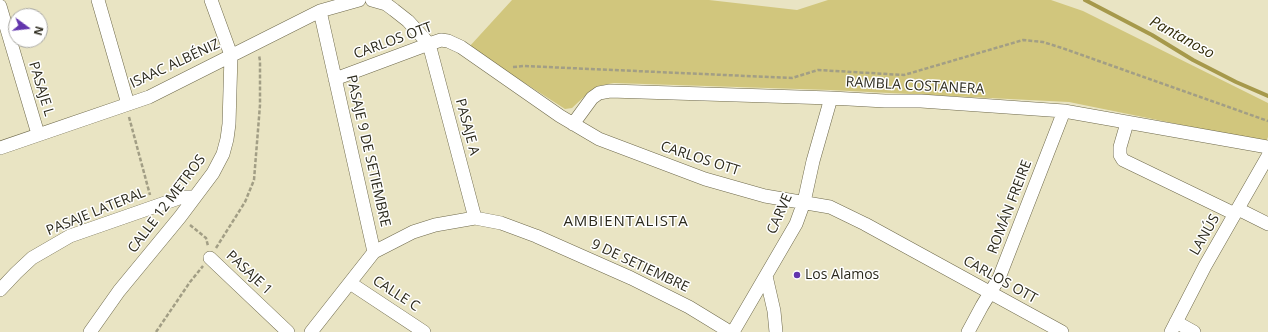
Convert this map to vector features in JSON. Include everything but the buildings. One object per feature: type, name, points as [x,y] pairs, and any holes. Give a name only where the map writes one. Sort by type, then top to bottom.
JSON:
[{"type":"street","points":[[98,0],[128,104]]},
{"type":"street","points":[[211,0],[231,55]]},
{"type":"street","name":"ISAAC ALBÉNIZ","points":[[0,148],[149,96],[320,11],[359,0]]},
{"type":"street","points":[[372,0],[386,4],[394,10],[408,21],[429,44]]},
{"type":"street","name":"PASAJE L","points":[[0,6],[38,134]]},
{"type":"street","name":"PASAJE 9 DE SETIEMBRE","points":[[320,11],[374,252]]},
{"type":"street","name":"CARLOS OTT","points":[[335,79],[429,44],[441,40],[448,41],[461,47],[560,116],[600,139],[705,179],[765,196],[830,207],[1062,332]]},
{"type":"street","name":"PASAJE A","points":[[429,44],[475,218]]},
{"type":"street","name":"CALLE 12 METROS","points":[[90,332],[119,291],[180,217],[213,173],[227,139],[231,55]]},
{"type":"street","name":"RAMBLA COSTANERA","points":[[573,124],[592,98],[599,93],[610,91],[831,98],[928,102],[1064,111],[1268,147]]},
{"type":"street","name":"CARVE","points":[[732,332],[796,224],[804,202],[813,161],[831,98]]},
{"type":"street","name":"ROMÁN FREIRE","points":[[968,332],[999,278],[1064,111]]},
{"type":"street","points":[[1127,123],[1120,147],[1120,155],[1122,160],[1237,212],[1268,224]]},
{"type":"street","name":"LANÚS","points":[[1174,327],[1205,266],[1268,156]]},
{"type":"street","name":"PASAJE LATERAL","points":[[0,290],[32,258],[52,245],[70,236],[182,197],[194,197]]},
{"type":"street","name":"9 DE SETIEMBRE","points":[[374,252],[413,232],[435,225],[475,218],[501,223],[536,236],[631,278],[689,307],[732,332]]},
{"type":"street","points":[[311,332],[374,252]]},
{"type":"street","name":"PASAJE 1","points":[[210,258],[288,332]]},
{"type":"street","points":[[766,276],[774,311],[776,332]]},
{"type":"street","name":"CALLE C","points":[[350,283],[424,332]]},
{"type":"street","points":[[1174,327],[1194,332]]},
{"type":"path","points":[[495,70],[524,66],[792,78],[818,70],[904,75],[1023,40],[1044,42],[1268,121]]},
{"type":"path","points":[[156,332],[190,282],[210,258],[245,202],[254,180],[260,105],[260,61],[256,43]]},
{"type":"path","points":[[128,104],[128,112],[153,207]]},
{"type":"path","name":"PASAJE 1","points":[[180,217],[206,238],[210,258]]},
{"type":"shaded area","points":[[512,0],[709,0],[797,10],[828,0],[1051,0],[1083,11],[1268,103],[1268,137],[1266,142],[1069,102],[830,90],[614,83],[598,86],[572,108],[565,109],[469,47]]},
{"type":"waterway","name":"Pantanoso","points":[[1085,0],[1152,35],[1193,60],[1236,82],[1268,96]]},
{"type":"place","name":"Los Alamos","points":[[797,275]]},
{"type":"district","name":"AMBIENTALISTA","points":[[626,222]]}]
